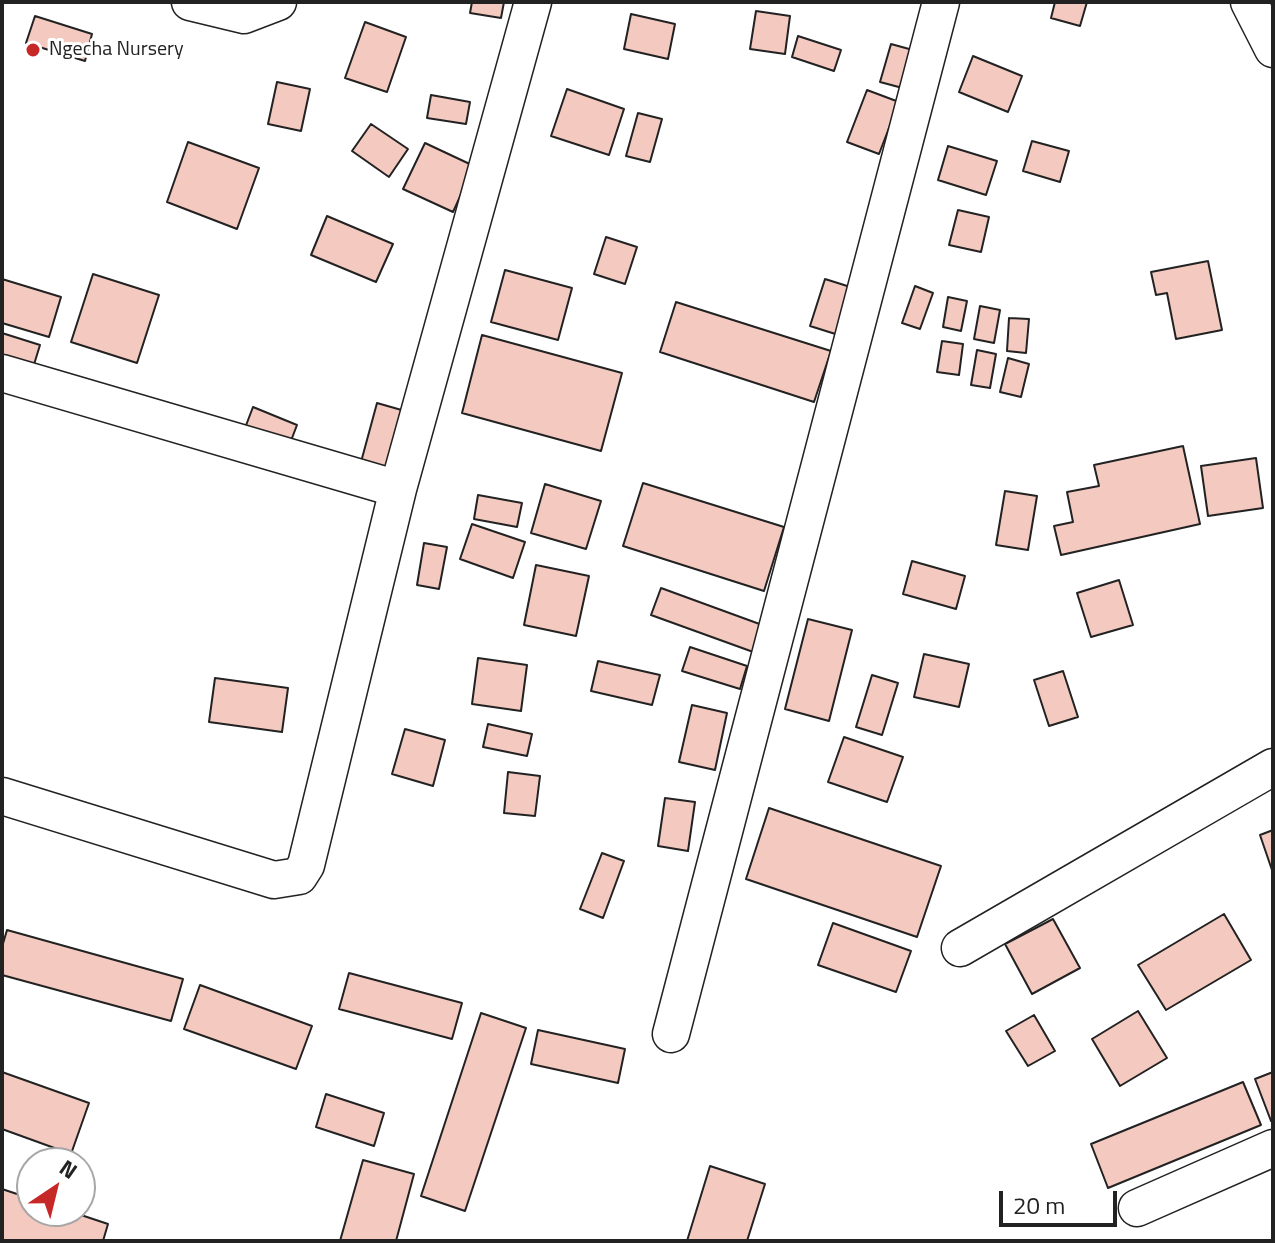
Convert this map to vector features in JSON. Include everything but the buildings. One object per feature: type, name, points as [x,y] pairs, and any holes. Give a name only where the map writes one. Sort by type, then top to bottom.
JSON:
[{"type":"street","points":[[190,2],[244,15],[278,2]]},
{"type":"street","points":[[2,796],[274,880],[299,876],[306,865],[398,489],[533,2]]},
{"type":"street","points":[[671,1034],[941,2]]},
{"type":"street","points":[[1249,2],[1273,49]]},
{"type":"street","points":[[2,373],[398,489]]},
{"type":"street","points":[[960,948],[1273,767]]},
{"type":"street","points":[[1137,1208],[1273,1148]]},
{"type":"place","name":"Ngecha Nursery","points":[[33,50]]}]
